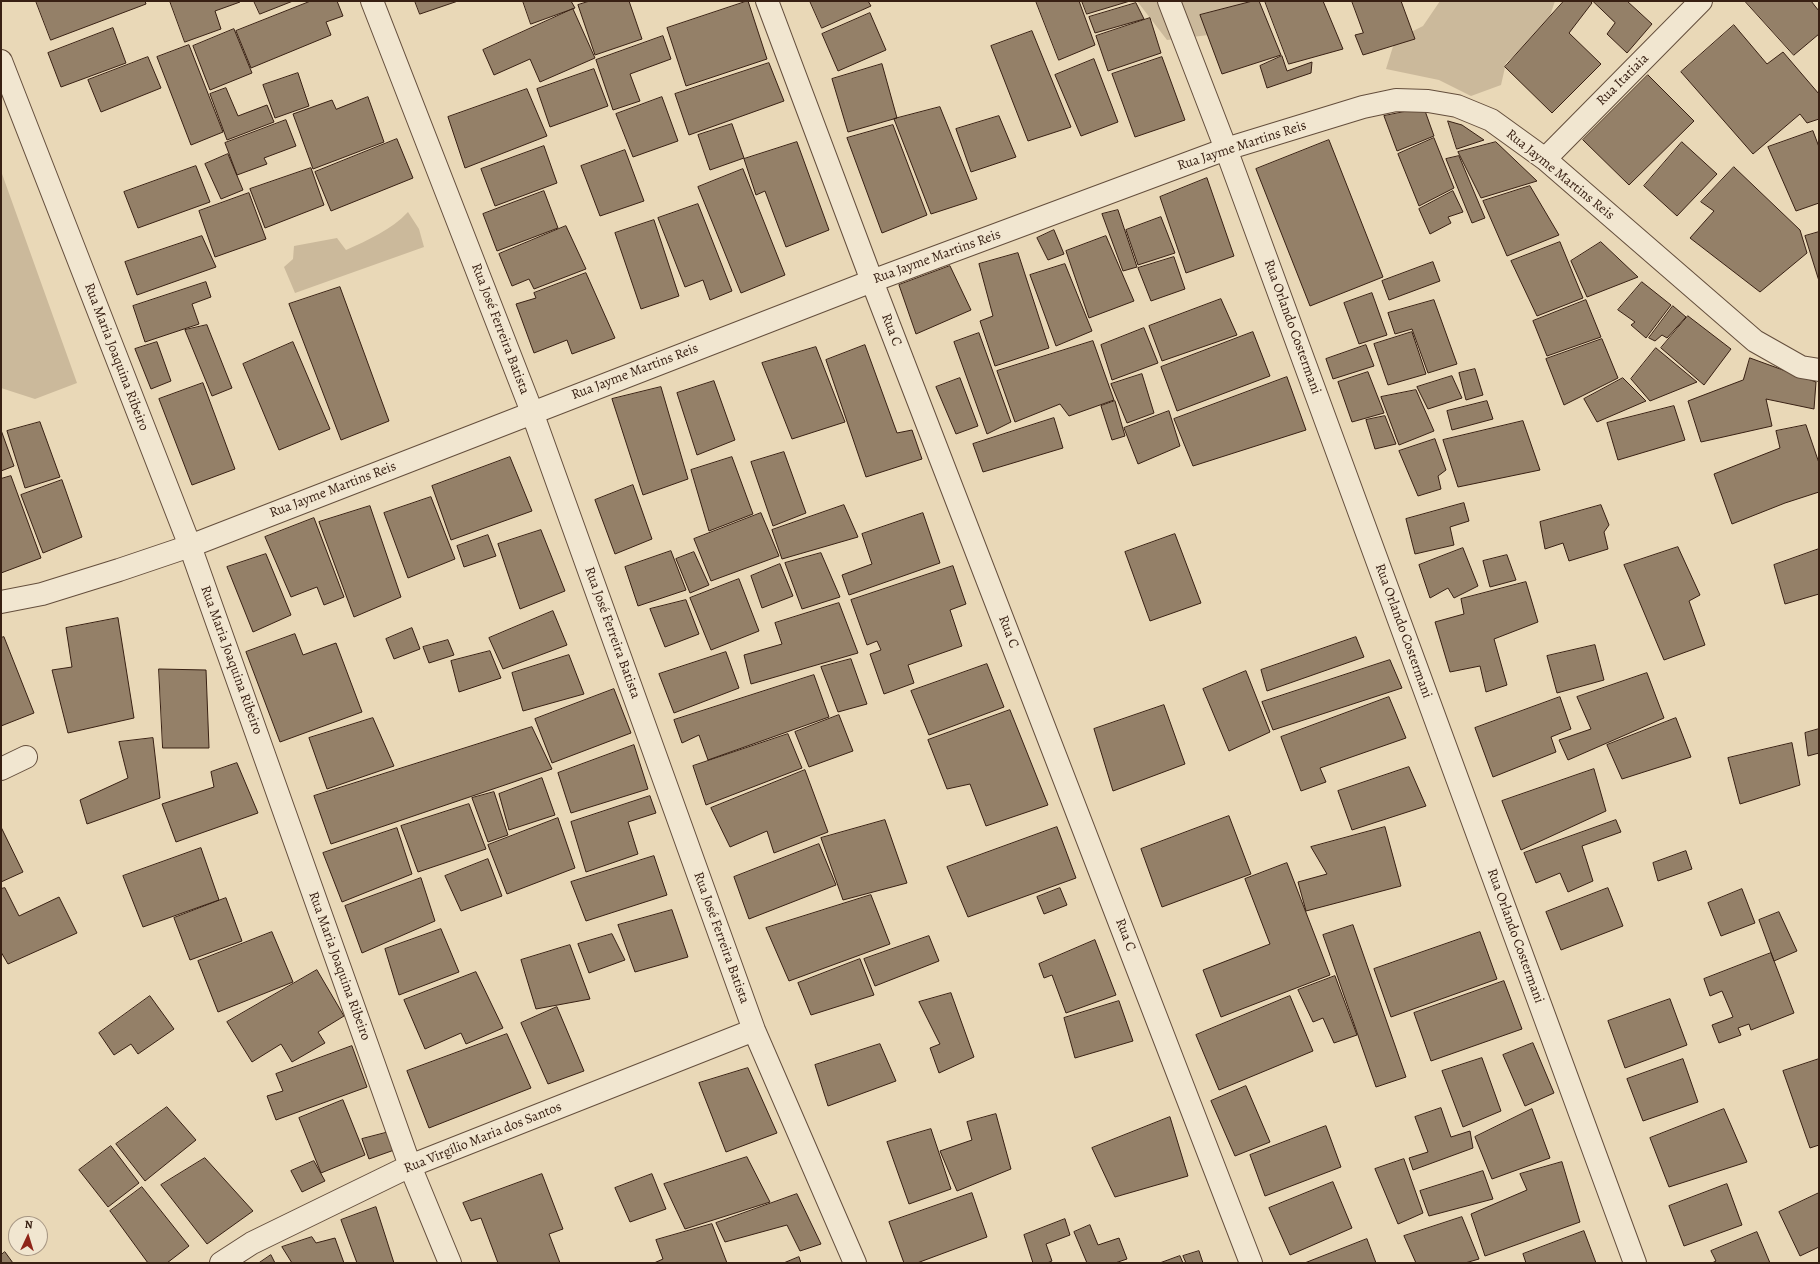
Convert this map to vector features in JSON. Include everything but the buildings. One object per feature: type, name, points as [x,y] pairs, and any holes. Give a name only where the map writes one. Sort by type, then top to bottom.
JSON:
[{"type":"street","name":"Rua José Ferreira Batista","points":[[372,1],[532,412],[754,1030],[855,1263]]},
{"type":"street","name":"Rua C","points":[[767,1],[872,281],[1251,1263]]},
{"type":"street","name":"Rua Orlando Costermani","points":[[1169,1],[1226,149],[1635,1263]]},
{"type":"street","name":"Rua Itatiaia","points":[[1545,159],[1701,1]]},
{"type":"street","name":"Rua Maria Joaquina Ribeiro","points":[[1,61],[190,546],[410,1166],[450,1263]]},
{"type":"street","name":"Rua Jayme Martins Reis","points":[[1,602],[42,594],[190,546],[872,281],[1226,149],[1363,107],[1396,100],[1428,101],[1457,106],[1491,120],[1545,159],[1755,341],[1801,366],[1819,370]]},
{"type":"street","points":[[1,769],[26,757]]},
{"type":"street","name":"Rua Virgílio Maria dos Santos","points":[[221,1263],[252,1243],[410,1166],[754,1030]]},
{"type":"shaded area","points":[[1137,1],[1250,1],[1252,10],[1217,34],[1167,40]]},
{"type":"shaded area","points":[[1440,1],[1555,1],[1550,16],[1533,39],[1506,63],[1501,85],[1471,96],[1439,80],[1386,69],[1395,40],[1423,26]]},
{"type":"shaded area","points":[[1,171],[77,383],[35,399],[1,388]]},
{"type":"shaded area","points":[[408,212],[419,229],[424,247],[295,293],[284,267],[293,259],[294,246],[337,238],[346,250],[387,229]]}]
